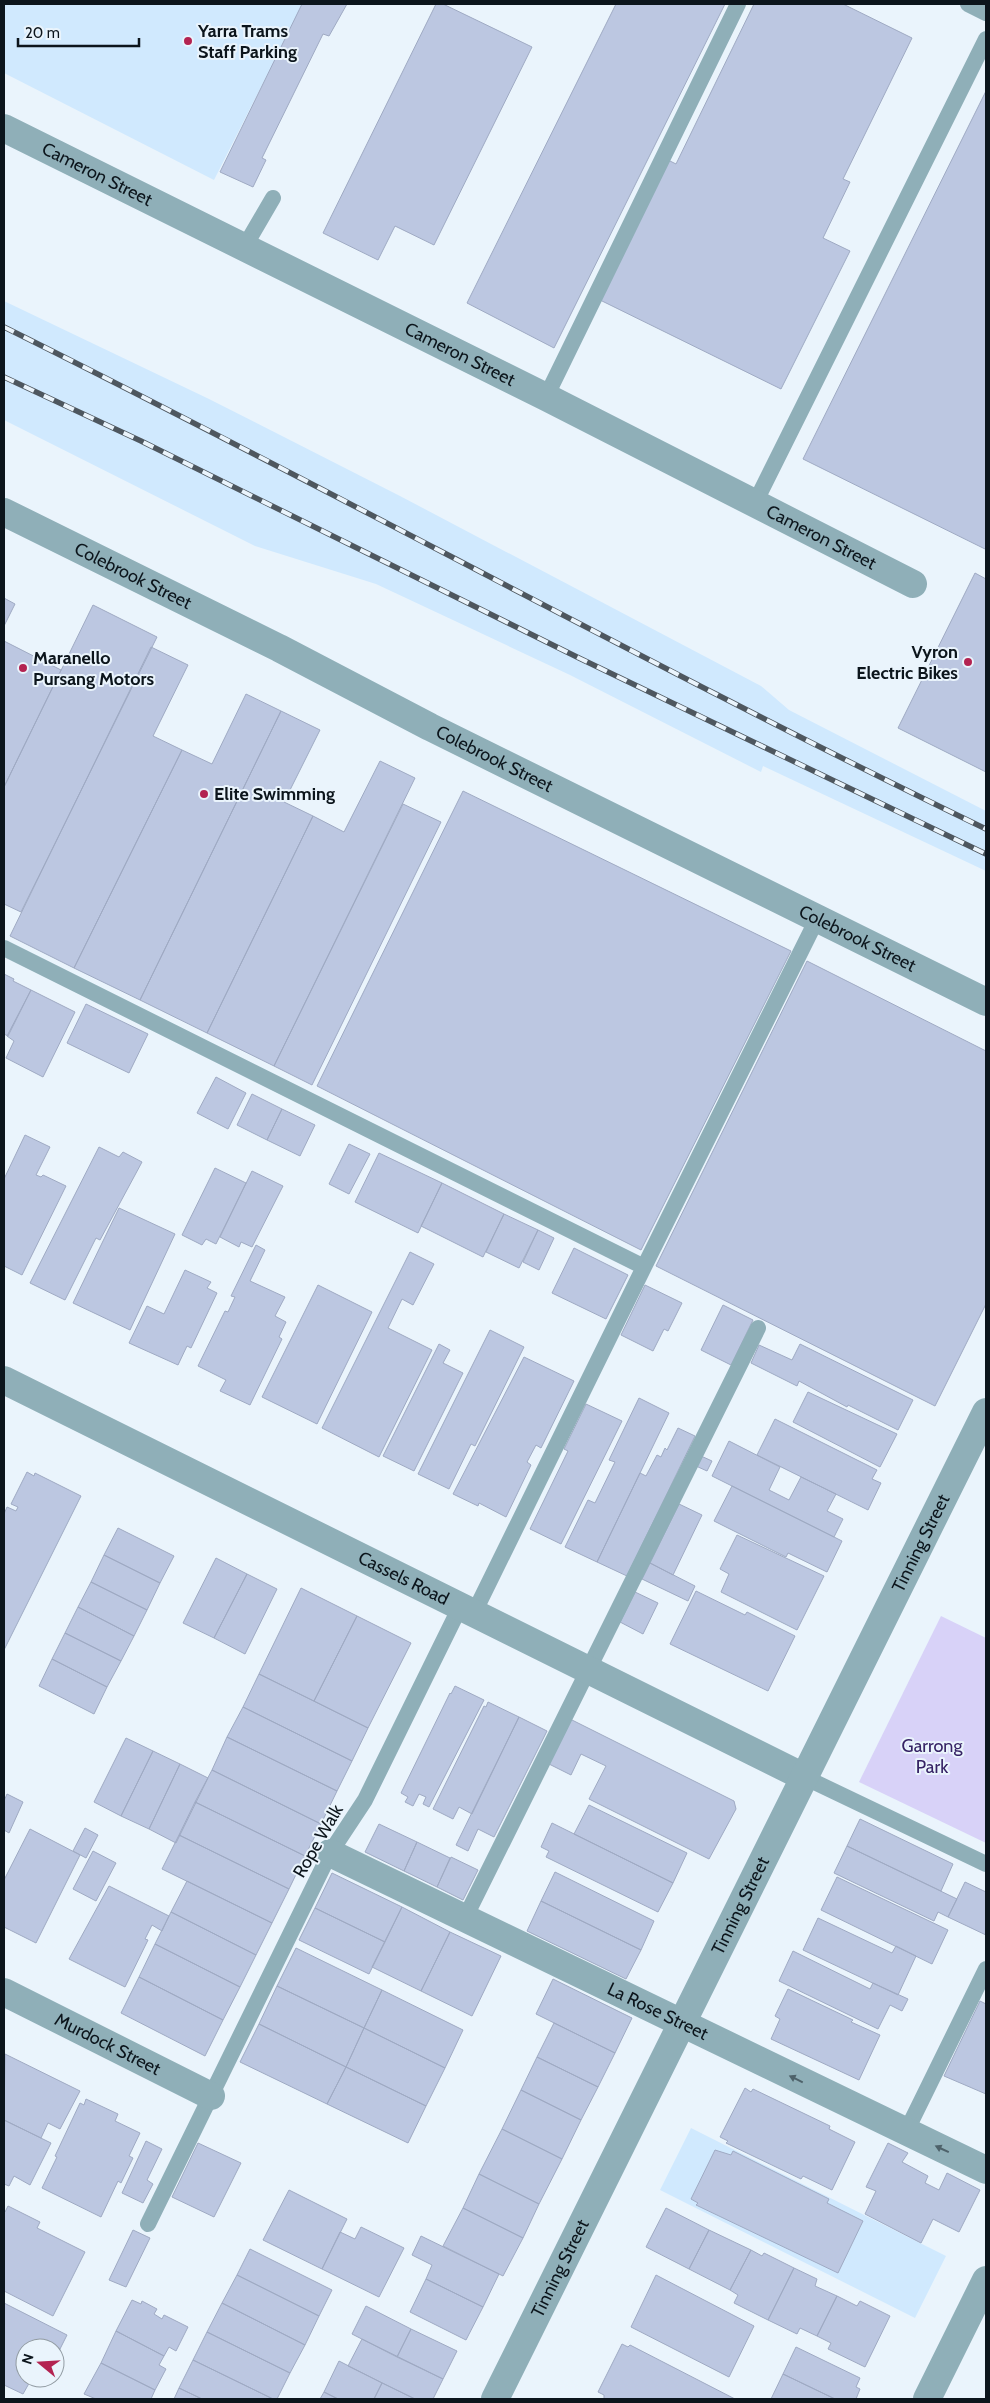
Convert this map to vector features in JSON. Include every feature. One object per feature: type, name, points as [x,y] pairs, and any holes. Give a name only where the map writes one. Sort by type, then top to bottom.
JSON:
[{"type":"street","name":"Cameron Street","points":[[4,128],[245,246],[913,584]]},
{"type":"street","name":"Colebrook Street","points":[[4,512],[986,1002]]},
{"type":"street","name":"Cassels Road","points":[[4,1380],[804,1777]]},
{"type":"street","name":"Tinning Street","points":[[495,2399],[986,1412]]},
{"type":"street","name":"La Rose Street","points":[[330,1853],[680,2024],[986,2170]]},
{"type":"street","name":"Murdock Street","points":[[4,1992],[211,2096]]},
{"type":"street","points":[[927,2399],[986,2280]]},
{"type":"lane","points":[[546,397],[738,4]]},
{"type":"lane","points":[[968,4],[986,13]]},
{"type":"lane","points":[[755,503],[986,39]]},
{"type":"lane","points":[[245,246],[272,198]]},
{"type":"lane","name":"Rope Walk","points":[[148,2224],[330,1853],[365,1800],[467,1610],[644,1267],[817,919]]},
{"type":"lane","points":[[4,948],[644,1267]]},
{"type":"lane","points":[[465,1918],[758,1328]]},
{"type":"lane","points":[[804,1777],[986,1864]]},
{"type":"lane","points":[[906,2132],[986,1969]]},
{"type":"shaded area","points":[[4,4],[303,4],[214,180],[4,73]]},
{"type":"shaded area","points":[[4,301],[209,399],[400,496],[761,686],[789,710],[986,811],[986,871],[763,766],[761,772],[570,675],[376,584],[255,546],[4,420]]},
{"type":"shaded area","points":[[691,2128],[946,2256],[915,2318],[660,2190]]},
{"type":"green space","name":"Garrong Park","points":[[941,1616],[986,1638],[986,1843],[859,1782]]},
{"type":"building","points":[[302,4],[347,4],[329,36],[323,34],[262,158],[266,160],[253,187],[220,172]]},
{"type":"building","points":[[436,4],[443,4],[532,47],[434,245],[395,226],[378,260],[323,233]]},
{"type":"building","points":[[616,4],[725,4],[554,348],[467,303]]},
{"type":"building","points":[[754,4],[843,4],[912,38],[843,179],[850,182],[823,238],[850,251],[781,389],[600,300],[668,160],[676,164]]},
{"type":"building","points":[[986,91],[986,546],[985,549],[803,459]]},
{"type":"building","points":[[975,573],[986,579],[986,772],[898,728]]},
{"type":"building","points":[[4,598],[15,604],[4,626]]},
{"type":"building","points":[[93,605],[157,637],[21,912],[4,904],[4,787]]},
{"type":"building","points":[[4,641],[61,670],[4,787]]},
{"type":"building","points":[[151,647],[188,665],[153,736],[182,750],[74,968],[10,936]]},
{"type":"building","points":[[246,694],[281,711],[140,1000],[74,968],[182,750],[212,764]]},
{"type":"building","points":[[281,711],[320,730],[284,802],[313,816],[207,1033],[140,1000]]},
{"type":"building","points":[[380,761],[415,778],[274,1066],[207,1033],[313,816],[344,832]]},
{"type":"building","points":[[463,791],[791,951],[641,1250],[317,1086]]},
{"type":"building","points":[[403,804],[441,822],[312,1085],[274,1066]]},
{"type":"building","points":[[807,961],[986,1051],[986,1304],[935,1406],[656,1266]]},
{"type":"building","points":[[4,974],[31,990],[8,1036],[4,1034]]},
{"type":"building","points":[[31,990],[75,1012],[43,1077],[6,1058],[14,1041],[7,1036]]},
{"type":"building","points":[[86,1004],[148,1034],[129,1073],[67,1043]]},
{"type":"building","points":[[216,1077],[246,1093],[228,1129],[197,1113]]},
{"type":"building","points":[[252,1094],[282,1109],[267,1140],[237,1125]]},
{"type":"building","points":[[282,1109],[315,1125],[300,1156],[267,1140]]},
{"type":"building","points":[[25,1135],[50,1147],[36,1175],[41,1177],[43,1175],[66,1186],[22,1275],[4,1266],[4,1179]]},
{"type":"building","points":[[349,1144],[370,1154],[349,1194],[329,1184]]},
{"type":"building","points":[[99,1147],[119,1157],[123,1152],[142,1162],[100,1240],[96,1238],[65,1300],[30,1283]]},
{"type":"building","points":[[379,1153],[442,1183],[418,1233],[355,1202]]},
{"type":"building","points":[[215,1168],[246,1183],[216,1244],[206,1239],[202,1245],[182,1235]]},
{"type":"building","points":[[252,1171],[283,1186],[252,1247],[241,1242],[239,1247],[220,1237]]},
{"type":"building","points":[[442,1183],[504,1214],[483,1257],[421,1226]]},
{"type":"building","points":[[119,1208],[175,1234],[130,1330],[73,1303]]},
{"type":"building","points":[[504,1214],[538,1230],[519,1268],[486,1252]]},
{"type":"building","points":[[538,1230],[554,1238],[539,1270],[523,1262]]},
{"type":"building","points":[[256,1245],[265,1250],[250,1281],[285,1297],[275,1316],[286,1322],[279,1337],[282,1339],[250,1405],[220,1391],[226,1380],[198,1366],[225,1311],[228,1312],[235,1297],[231,1296]]},
{"type":"building","points":[[574,1248],[628,1275],[606,1319],[552,1293]]},
{"type":"building","points":[[410,1252],[434,1264],[413,1305],[402,1299],[388,1328],[432,1350],[379,1457],[322,1428]]},
{"type":"building","points":[[185,1270],[211,1282],[207,1288],[217,1293],[191,1348],[187,1346],[178,1365],[129,1343],[147,1306],[164,1314]]},
{"type":"building","points":[[318,1285],[372,1312],[317,1424],[262,1397]]},
{"type":"building","points":[[645,1285],[682,1303],[668,1331],[664,1329],[653,1351],[621,1335]]},
{"type":"building","points":[[723,1305],[753,1320],[731,1365],[701,1350]]},
{"type":"building","points":[[490,1330],[524,1347],[475,1446],[471,1444],[449,1489],[418,1474]]},
{"type":"building","points":[[439,1344],[450,1350],[443,1363],[463,1373],[414,1471],[383,1456]]},
{"type":"building","points":[[800,1344],[913,1400],[898,1430],[848,1405],[847,1407],[799,1381],[797,1386],[751,1363],[759,1345],[792,1360]]},
{"type":"building","points":[[524,1357],[574,1381],[541,1448],[536,1445],[527,1462],[531,1465],[506,1517],[479,1503],[478,1506],[453,1494]]},
{"type":"building","points":[[808,1392],[897,1434],[880,1467],[793,1422]]},
{"type":"building","points":[[639,1398],[669,1413],[597,1562],[565,1547],[588,1500],[595,1503],[615,1462],[609,1460]]},
{"type":"building","points":[[586,1404],[622,1421],[561,1544],[530,1529],[568,1451],[564,1449]]},
{"type":"building","points":[[775,1419],[877,1470],[872,1479],[881,1483],[868,1510],[757,1455]]},
{"type":"building","points":[[678,1428],[695,1436],[627,1576],[597,1562],[640,1473],[646,1476],[657,1455],[661,1457],[665,1448],[667,1450]]},
{"type":"building","points":[[729,1441],[780,1467],[769,1490],[789,1500],[801,1477],[836,1494],[827,1511],[843,1519],[834,1537],[712,1476]]},
{"type":"building","points":[[701,1456],[712,1461],[707,1471],[696,1466]]},
{"type":"building","points":[[27,1472],[34,1476],[35,1473],[81,1496],[4,1650],[4,1514],[7,1507],[16,1511],[18,1507],[11,1504]]},
{"type":"building","points":[[732,1486],[842,1541],[827,1572],[788,1553],[786,1557],[714,1521]]},
{"type":"building","points":[[679,1504],[702,1515],[673,1575],[650,1563]]},
{"type":"building","points":[[118,1528],[174,1556],[160,1583],[104,1555]]},
{"type":"building","points":[[737,1535],[824,1576],[797,1630],[721,1592],[729,1574],[720,1569]]},
{"type":"building","points":[[104,1555],[160,1583],[147,1610],[91,1582]]},
{"type":"building","points":[[216,1558],[247,1574],[214,1638],[183,1623]]},
{"type":"building","points":[[650,1563],[695,1586],[688,1601],[642,1579]]},
{"type":"building","points":[[247,1574],[277,1589],[245,1654],[214,1638]]},
{"type":"building","points":[[91,1582],[147,1610],[134,1636],[78,1607]]},
{"type":"building","points":[[301,1588],[357,1616],[314,1701],[259,1674]]},
{"type":"building","points":[[696,1591],[745,1615],[747,1612],[795,1636],[768,1691],[670,1644]]},
{"type":"building","points":[[635,1592],[658,1603],[643,1634],[620,1622]]},
{"type":"building","points":[[78,1607],[134,1636],[121,1661],[65,1633]]},
{"type":"building","points":[[357,1616],[411,1643],[368,1728],[314,1701]]},
{"type":"building","points":[[65,1633],[121,1661],[107,1687],[52,1659]]},
{"type":"building","points":[[52,1659],[107,1687],[94,1714],[39,1686]]},
{"type":"building","points":[[259,1674],[368,1728],[352,1761],[243,1707]]},
{"type":"building","points":[[455,1686],[484,1700],[429,1807],[423,1804],[426,1797],[419,1794],[413,1806],[405,1802],[408,1797],[401,1793]]},
{"type":"building","points":[[488,1702],[519,1717],[472,1814],[459,1807],[453,1819],[433,1809],[484,1706],[486,1707]]},
{"type":"building","points":[[243,1707],[352,1761],[337,1791],[227,1737]]},
{"type":"building","points":[[519,1717],[547,1731],[494,1837],[478,1829],[468,1851],[456,1845]]},
{"type":"building","points":[[570,1719],[734,1801],[736,1809],[709,1859],[589,1799],[606,1766],[581,1754],[571,1775],[547,1763]]},
{"type":"building","points":[[227,1737],[337,1791],[321,1824],[212,1770]]},
{"type":"building","points":[[126,1738],[153,1751],[121,1816],[94,1802]]},
{"type":"building","points":[[153,1751],[180,1764],[149,1829],[121,1816]]},
{"type":"building","points":[[180,1764],[208,1778],[176,1843],[149,1829]]},
{"type":"building","points":[[212,1770],[321,1824],[305,1856],[195,1802]]},
{"type":"building","points":[[7,1794],[23,1802],[9,1833],[4,1830],[4,1801]]},
{"type":"building","points":[[195,1802],[305,1856],[289,1889],[179,1835]]},
{"type":"building","points":[[589,1805],[687,1853],[673,1883],[574,1834]]},
{"type":"building","points":[[860,1819],[953,1864],[941,1891],[847,1846]]},
{"type":"building","points":[[552,1823],[673,1883],[658,1912],[546,1857],[549,1851],[541,1847]]},
{"type":"building","points":[[379,1824],[417,1842],[404,1871],[365,1852]]},
{"type":"building","points":[[85,1828],[98,1835],[86,1858],[73,1851]]},
{"type":"building","points":[[30,1829],[80,1855],[36,1943],[4,1927],[4,1880]]},
{"type":"building","points":[[179,1835],[289,1889],[272,1923],[162,1869]]},
{"type":"building","points":[[417,1842],[450,1858],[437,1887],[404,1871]]},
{"type":"building","points":[[847,1846],[957,1899],[948,1917],[938,1912],[934,1921],[834,1873]]},
{"type":"building","points":[[93,1851],[116,1863],[96,1901],[73,1889]]},
{"type":"building","points":[[451,1857],[478,1870],[463,1900],[437,1887]]},
{"type":"building","points":[[555,1872],[654,1921],[641,1950],[541,1901]]},
{"type":"building","points":[[332,1873],[402,1907],[385,1942],[315,1908]]},
{"type":"building","points":[[837,1877],[948,1930],[932,1964],[821,1910]]},
{"type":"building","points":[[187,1881],[272,1923],[256,1955],[171,1912]]},
{"type":"building","points":[[965,1882],[986,1892],[986,1935],[948,1917]]},
{"type":"building","points":[[109,1886],[169,1916],[162,1931],[152,1925],[145,1939],[148,1940],[125,1987],[69,1959]]},
{"type":"building","points":[[541,1901],[641,1950],[626,1979],[527,1931]]},
{"type":"building","points":[[402,1907],[450,1932],[421,1991],[372,1967]]},
{"type":"building","points":[[315,1908],[385,1942],[369,1974],[299,1940]]},
{"type":"building","points":[[171,1912],[256,1955],[240,1987],[155,1944]]},
{"type":"building","points":[[818,1918],[892,1953],[896,1946],[916,1956],[898,1995],[803,1950]]},
{"type":"building","points":[[450,1932],[501,1956],[472,2016],[421,1991]]},
{"type":"building","points":[[155,1944],[240,1987],[223,2020],[139,1977]]},
{"type":"building","points":[[296,1948],[382,1990],[364,2028],[277,1986]]},
{"type":"building","points":[[793,1951],[870,1989],[873,1983],[908,1999],[902,2011],[890,2005],[878,2029],[779,1981]]},
{"type":"building","points":[[139,1977],[223,2020],[205,2056],[121,2013]]},
{"type":"building","points":[[553,1979],[632,2018],[615,2053],[536,2014]]},
{"type":"building","points":[[277,1986],[364,2028],[346,2067],[259,2024]]},
{"type":"building","points":[[788,1989],[880,2035],[859,2080],[771,2039],[780,2019],[775,2016]]},
{"type":"building","points":[[382,1990],[463,2030],[445,2068],[364,2028]]},
{"type":"building","points":[[980,2001],[986,2004],[986,2094],[944,2076]]},
{"type":"building","points":[[554,2023],[615,2053],[598,2087],[537,2057]]},
{"type":"building","points":[[259,2024],[346,2067],[327,2104],[240,2062]]},
{"type":"building","points":[[364,2028],[445,2068],[426,2106],[346,2067]]},
{"type":"building","points":[[5,2054],[80,2091],[60,2129],[48,2123],[41,2138],[4,2120]]},
{"type":"building","points":[[537,2057],[598,2087],[581,2120],[521,2090]]},
{"type":"building","points":[[346,2067],[426,2106],[408,2143],[327,2104]]},
{"type":"building","points":[[745,2088],[751,2092],[753,2089],[830,2126],[829,2129],[855,2142],[832,2190],[803,2176],[801,2179],[726,2143],[728,2141],[720,2137]]},
{"type":"building","points":[[521,2090],[581,2120],[562,2159],[502,2129]]},
{"type":"building","points":[[86,2099],[118,2114],[115,2121],[140,2133],[129,2156],[133,2158],[121,2183],[118,2181],[101,2217],[42,2188],[80,2103],[84,2105]]},
{"type":"building","points":[[4,2120],[51,2143],[30,2185],[14,2176],[9,2186],[4,2184]]},
{"type":"building","points":[[502,2129],[562,2159],[539,2204],[479,2174]]},
{"type":"building","points":[[146,2141],[162,2149],[147,2180],[153,2184],[143,2203],[122,2193]]},
{"type":"building","points":[[198,2143],[241,2163],[214,2217],[172,2197]]},
{"type":"building","points":[[888,2143],[908,2153],[902,2162],[928,2176],[925,2183],[939,2190],[947,2173],[980,2190],[959,2232],[933,2219],[921,2243],[865,2214],[876,2191],[866,2187]]},
{"type":"building","points":[[715,2150],[731,2155],[733,2151],[829,2199],[827,2203],[863,2221],[838,2273],[696,2205],[698,2203],[691,2199]]},
{"type":"building","points":[[479,2174],[539,2204],[523,2238],[463,2208]]},
{"type":"building","points":[[289,2190],[347,2219],[322,2269],[263,2240]]},
{"type":"building","points":[[8,2206],[40,2222],[37,2228],[85,2252],[53,2316],[4,2291],[4,2211]]},
{"type":"building","points":[[463,2208],[523,2238],[503,2276],[443,2246]]},
{"type":"building","points":[[666,2208],[709,2230],[689,2269],[646,2247]]},
{"type":"building","points":[[361,2227],[404,2248],[379,2297],[322,2269],[340,2232],[355,2239]]},
{"type":"building","points":[[133,2230],[150,2238],[126,2287],[109,2280]]},
{"type":"building","points":[[709,2230],[751,2250],[730,2290],[689,2269]]},
{"type":"building","points":[[421,2236],[499,2274],[483,2307],[426,2279],[432,2265],[412,2255]]},
{"type":"building","points":[[250,2249],[332,2290],[319,2316],[237,2275]]},
{"type":"building","points":[[751,2250],[762,2256],[764,2253],[794,2268],[768,2320],[734,2303],[738,2295],[730,2290]]},
{"type":"building","points":[[794,2268],[817,2279],[815,2286],[837,2296],[817,2336],[800,2328],[797,2334],[768,2320]]},
{"type":"building","points":[[237,2275],[319,2316],[305,2345],[222,2303]]},
{"type":"building","points":[[656,2275],[754,2326],[729,2377],[631,2327]]},
{"type":"building","points":[[426,2279],[483,2307],[466,2340],[410,2312]]},
{"type":"building","points":[[837,2296],[857,2306],[860,2301],[890,2316],[865,2367],[828,2349],[831,2343],[817,2336]]},
{"type":"building","points":[[132,2300],[141,2304],[142,2301],[157,2309],[154,2314],[162,2319],[164,2315],[188,2327],[176,2351],[169,2347],[164,2356],[116,2331]]},
{"type":"building","points":[[4,2303],[67,2335],[65,2339],[15,2338],[15,2388],[26,2388],[23,2394],[4,2385]]},
{"type":"building","points":[[222,2303],[305,2345],[290,2373],[207,2332]]},
{"type":"building","points":[[366,2306],[411,2329],[397,2357],[352,2334]]},
{"type":"building","points":[[411,2329],[457,2351],[443,2379],[397,2357]]},
{"type":"building","points":[[116,2331],[164,2356],[159,2365],[166,2369],[155,2390],[101,2363]]},
{"type":"building","points":[[207,2332],[290,2373],[277,2399],[273,2399],[193,2360]]},
{"type":"building","points":[[362,2339],[443,2379],[433,2399],[415,2399],[348,2366]]},
{"type":"building","points":[[622,2344],[628,2347],[630,2345],[735,2399],[604,2399],[604,2395],[598,2392]]},
{"type":"building","points":[[796,2347],[860,2378],[856,2387],[860,2389],[856,2399],[835,2399],[783,2374]]},
{"type":"building","points":[[193,2360],[273,2399],[202,2399],[179,2388]]},
{"type":"building","points":[[339,2361],[382,2383],[374,2399],[338,2399],[324,2392]]},
{"type":"building","points":[[101,2363],[155,2390],[151,2399],[96,2399],[84,2394]]},
{"type":"building","points":[[783,2374],[835,2399],[771,2399]]},
{"type":"building","points":[[382,2383],[415,2399],[374,2399]]},
{"type":"building","points":[[179,2388],[202,2399],[174,2399]]},
{"type":"building","points":[[324,2392],[338,2399],[320,2399]]},
{"type":"railway","points":[[4,327],[250,452],[739,706],[986,829]]},
{"type":"railway","points":[[4,377],[141,441],[579,658],[986,854]]},
{"type":"place","name":"Yarra Trams Staff Parking","points":[[188,41]]},
{"type":"place","name":"Vyron Electric Bikes","points":[[968,662]]},
{"type":"place","name":"Maranello Pursang Motors","points":[[23,668]]},
{"type":"place","name":"Elite Swimming","points":[[204,794]]}]
